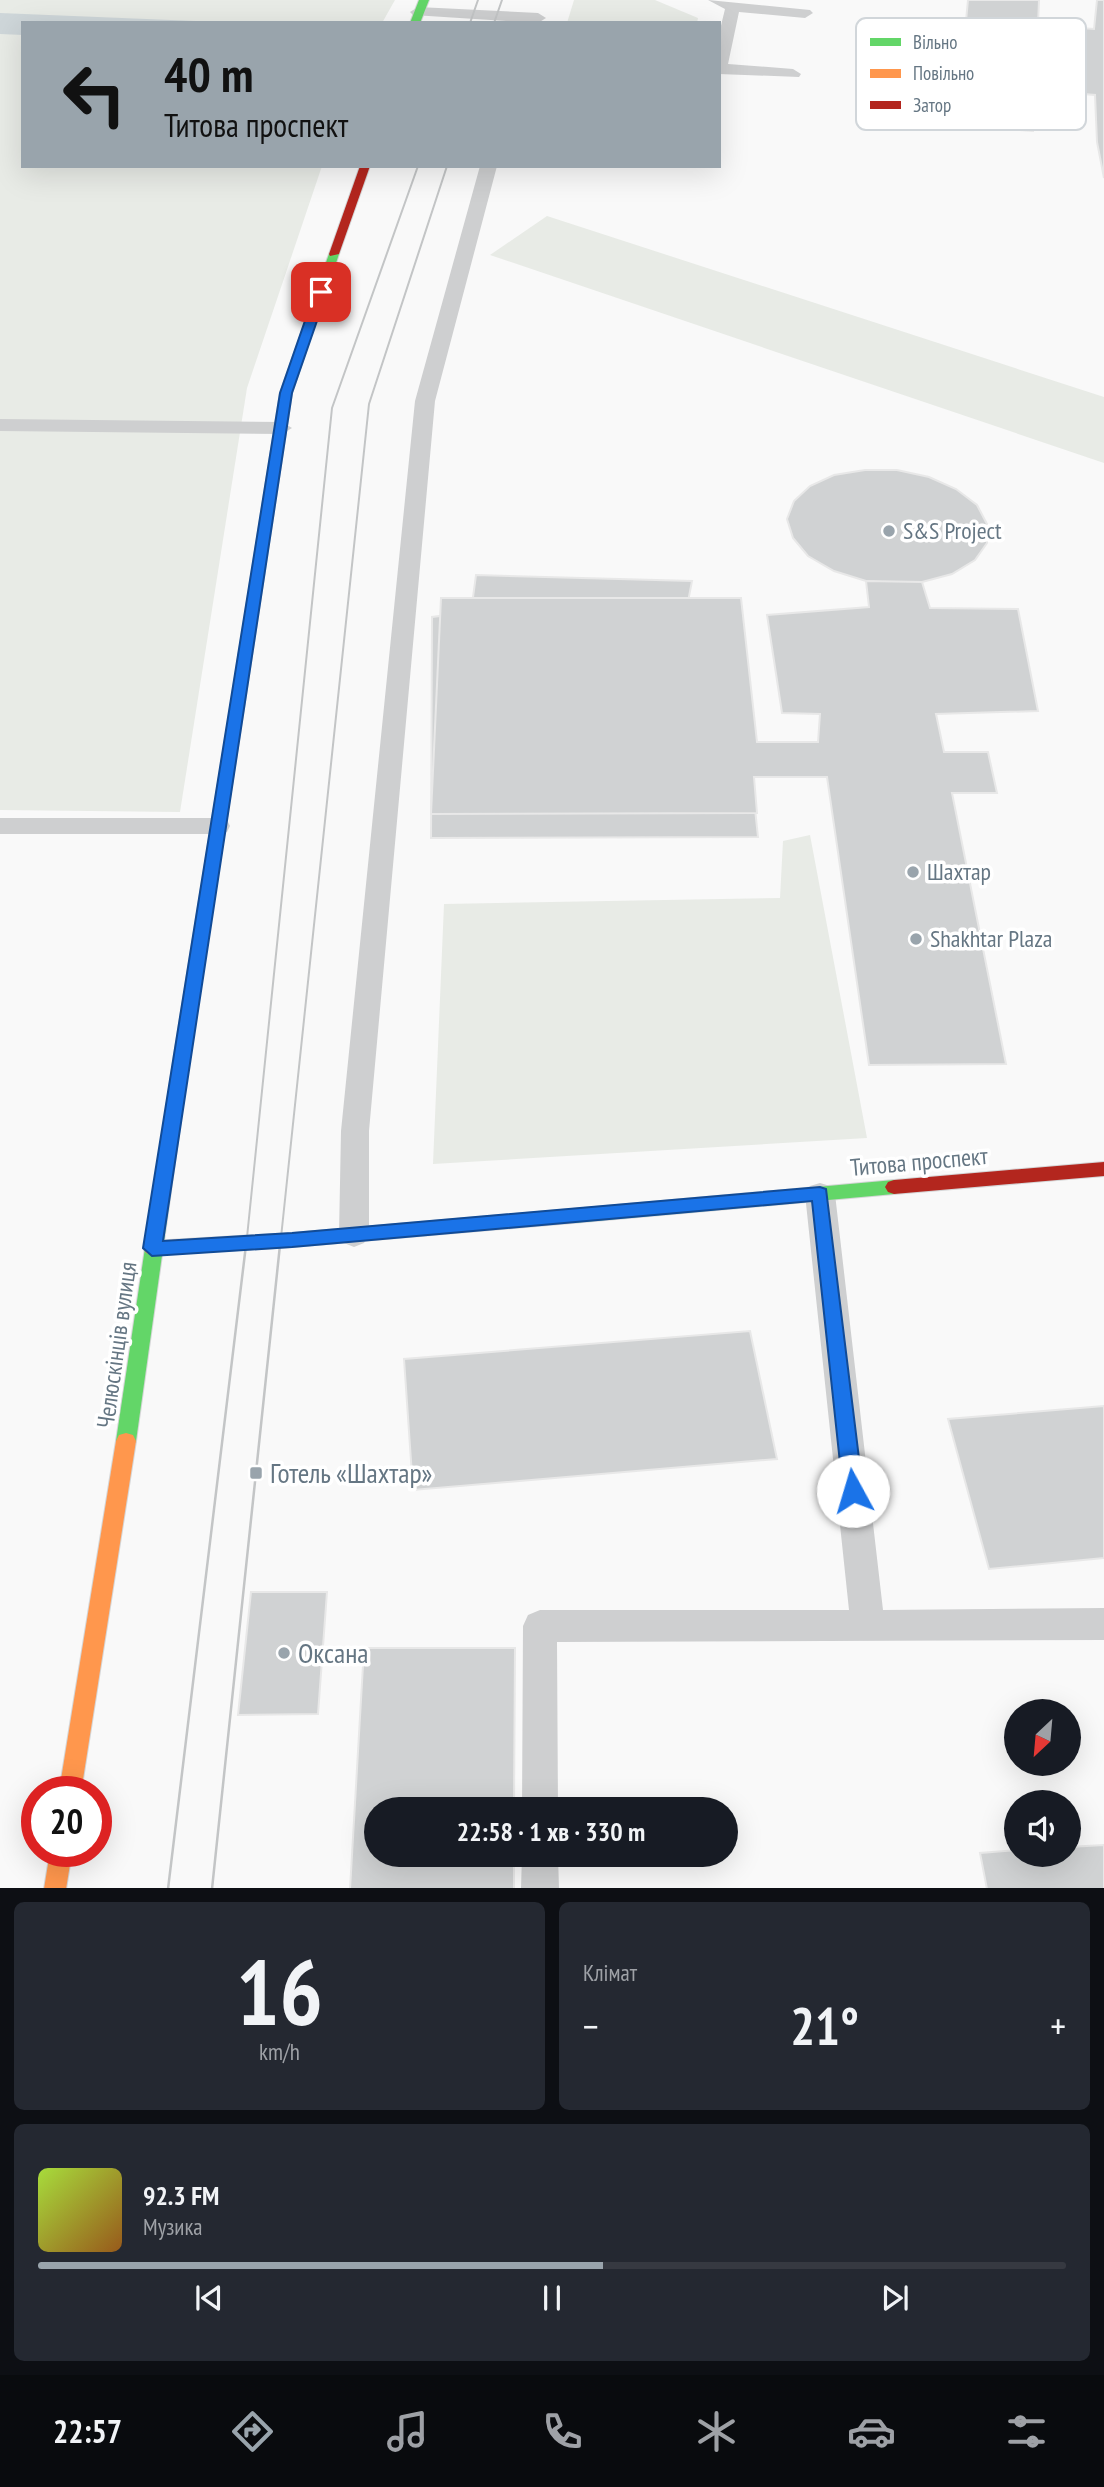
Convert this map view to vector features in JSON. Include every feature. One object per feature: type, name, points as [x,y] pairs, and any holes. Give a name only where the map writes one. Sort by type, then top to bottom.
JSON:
[{"type":"main road","name":"Челюскінців вулиця","points":[[73,1776],[132,1407],[152,1248],[286,393],[364,168]]},
{"type":"main road","name":"Титова проспект","points":[[152,1248],[354,1235],[1104,1169]]},
{"type":"main road","points":[[55,1888],[58,1867]]},
{"type":"lane","points":[[419,12],[537,20],[545,0]]},
{"type":"lane","points":[[716,0],[805,13]]},
{"type":"lane","points":[[721,66],[739,3]]},
{"type":"lane","points":[[721,69],[793,74]]},
{"type":"lane","points":[[354,1235],[355,1132],[425,401],[488,168]]},
{"type":"lane","points":[[0,425],[282,428]]},
{"type":"lane","points":[[0,825],[219,826]]},
{"type":"lane","points":[[820,1194],[868,1626]]},
{"type":"lane","points":[[540,1797],[540,1626],[1104,1624]]},
{"type":"lane","points":[[540,1867],[540,1888]]},
{"type":"shaded area","points":[[0,0],[395,0],[383,21],[21,21],[21,168],[321,168],[247,388],[180,812],[0,810]]},
{"type":"shaded area","points":[[574,0],[655,0],[698,18],[697,21],[568,21]]},
{"type":"shaded area","points":[[0,13],[195,21],[21,21],[21,35],[0,34]]},
{"type":"shaded area","points":[[547,216],[1104,397],[1104,463],[490,255]]},
{"type":"shaded area","points":[[810,835],[867,1138],[433,1164],[444,904],[780,898],[783,841]]},
{"type":"building","points":[[968,0],[1039,0],[1038,18],[966,18]]},
{"type":"building","points":[[1097,0],[1104,0],[1104,178],[1097,142],[1095,95],[1086,94],[1086,28],[1094,29]]},
{"type":"building","name":"S&S Project","points":[[865,470],[897,470],[929,477],[956,489],[977,505],[987,524],[987,543],[975,560],[952,574],[922,582],[866,581],[834,571],[808,556],[793,538],[787,519],[794,501],[810,486],[834,475]]},
{"type":"building","points":[[476,575],[692,581],[686,612],[734,612],[758,837],[431,838],[432,617],[471,612]]},
{"type":"building","name":"Shakhtar Plaza","points":[[866,581],[922,582],[930,608],[1018,609],[1038,711],[936,714],[944,752],[988,752],[997,793],[952,793],[1006,1064],[869,1065],[827,777],[754,777],[757,813],[431,814],[441,598],[741,598],[757,742],[818,742],[820,714],[782,713],[767,615],[869,607]]},
{"type":"building","points":[[750,1331],[777,1459],[413,1490],[404,1359]]},
{"type":"building","points":[[1104,1406],[1104,1558],[989,1569],[948,1419]]},
{"type":"building","name":"Оксана","points":[[251,1592],[327,1592],[318,1714],[238,1715]]},
{"type":"building","points":[[364,1648],[515,1648],[514,1797],[364,1797],[364,1867],[514,1867],[514,1888],[350,1888]]},
{"type":"building","points":[[1104,1845],[1104,1888],[987,1888],[980,1853],[1004,1851],[1004,1867],[1081,1867],[1081,1846]]},
{"type":"tram line","points":[[471,21],[478,0]]},
{"type":"tram line","points":[[495,21],[502,0]]},
{"type":"tram line","points":[[246,1247],[332,408],[417,168]]},
{"type":"tram line","points":[[280,1247],[369,404],[446,168]]},
{"type":"tram line","points":[[168,1888],[246,1245]]},
{"type":"tram line","points":[[212,1888],[280,1245]]},
{"type":"traffic: fast","points":[[416,21],[424,0]]},
{"type":"traffic: fast","points":[[237,708],[286,393],[334,254]]},
{"type":"traffic: fast","points":[[126,1441],[182,1055]]},
{"type":"traffic: fast","points":[[572,1216],[894,1187]]},
{"type":"traffic: slow","points":[[152,1248],[292,1240],[572,1216]]},
{"type":"traffic: slow","points":[[73,1776],[126,1441]]},
{"type":"traffic: slow","points":[[55,1888],[59,1867]]},
{"type":"traffic: jam","points":[[334,254],[364,168]]},
{"type":"traffic: jam","points":[[182,1055],[237,708]]},
{"type":"traffic: jam","points":[[894,1187],[1104,1169]]},
{"type":"place","name":"S&S Project","points":[[889,531]]},
{"type":"place","name":"Шахтар","points":[[913,872]]},
{"type":"place","name":"Shakhtar Plaza","points":[[916,939]]},
{"type":"place","name":"Готель «Шахтар»","points":[[256,1473]]},
{"type":"place","name":"Оксана","points":[[284,1653]]},
{"type":"route","points":[[321,292],[286,393],[152,1248],[292,1240],[820,1194],[853,1491]]}]
